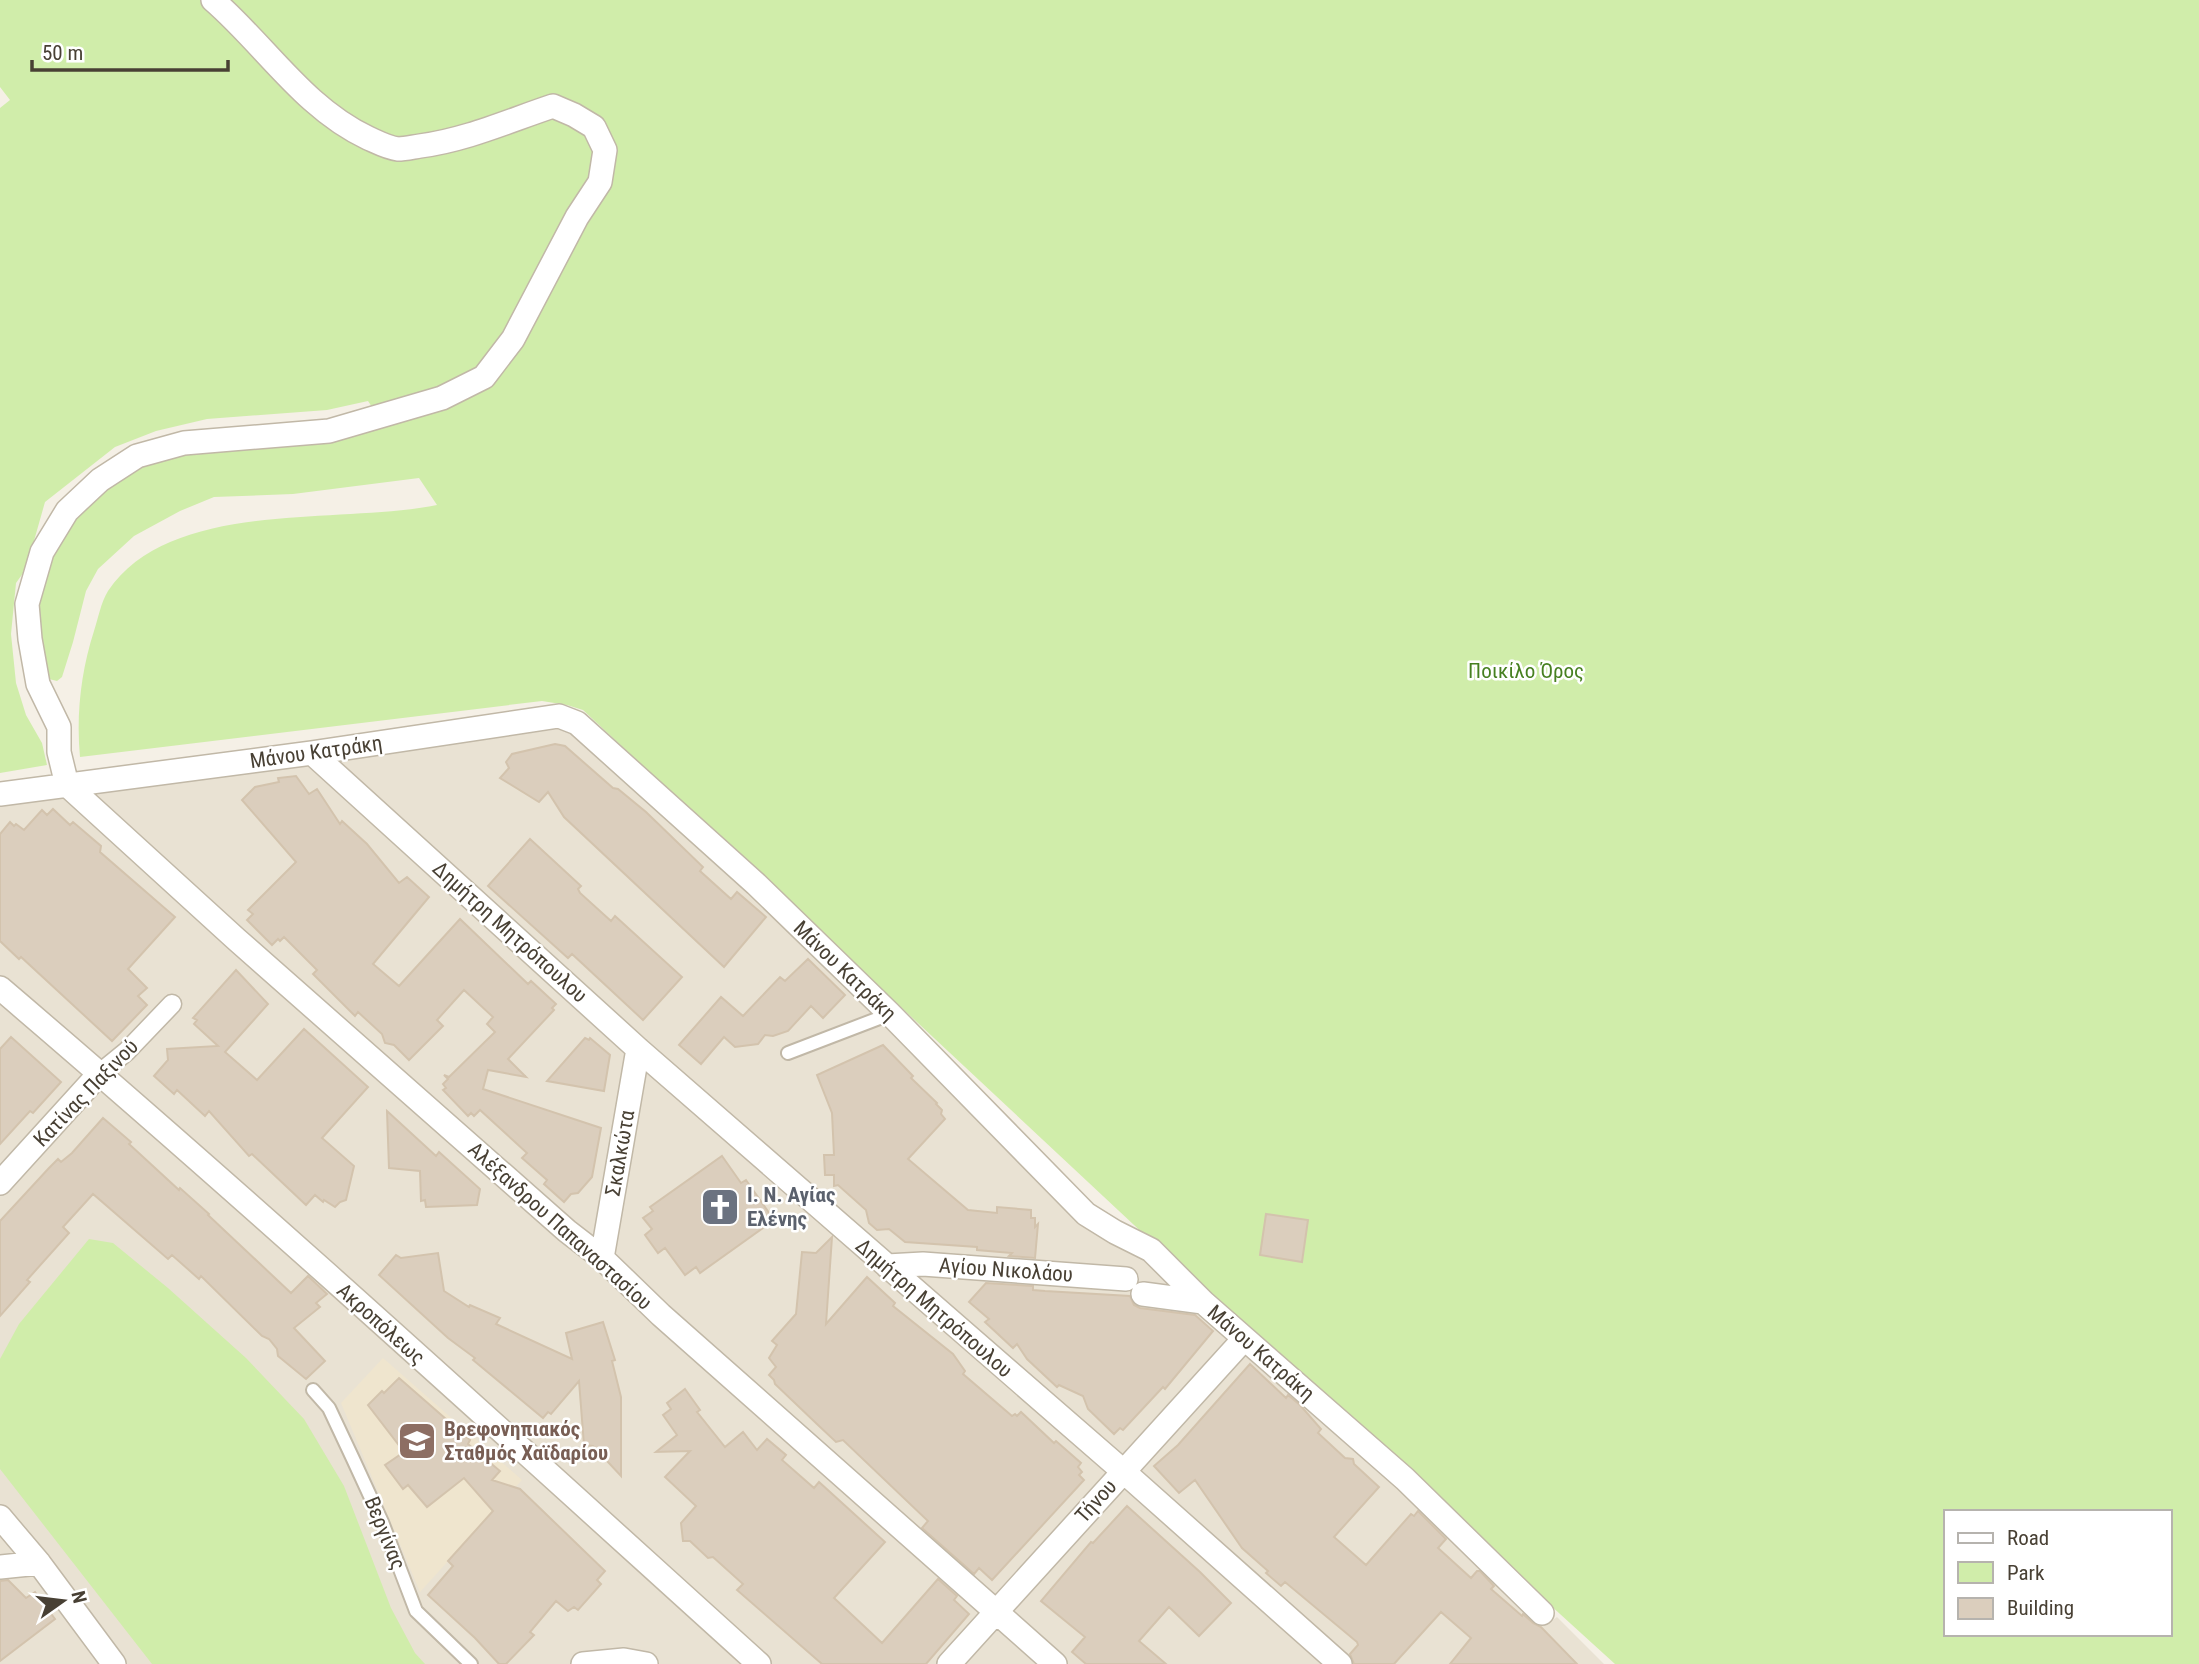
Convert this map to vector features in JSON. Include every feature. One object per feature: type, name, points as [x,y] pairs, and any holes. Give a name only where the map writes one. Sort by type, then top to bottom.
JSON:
[{"type":"street","points":[[67,785],[59,752],[59,727],[38,684],[27,604],[42,552],[67,511],[100,481],[137,456],[184,443],[329,430],[442,398],[484,377],[513,339],[577,217],[600,182],[605,150],[594,127],[553,106],[471,136],[399,149],[357,133],[334,119],[305,94],[213,0]]},
{"type":"street","name":"Μάνου Κατράκη","points":[[0,794],[312,753],[559,716],[577,723],[756,884],[890,1014],[1086,1214],[1151,1250],[1244,1339],[1405,1479],[1542,1613]]},
{"type":"street","name":"Δημήτρη Μητρόπουλου","points":[[312,753],[638,1049],[1123,1471],[1340,1664]]},
{"type":"street","name":"Αλέξανδρου Παπαναστασίου","points":[[67,785],[236,939],[567,1231],[602,1258],[661,1315],[1055,1664]]},
{"type":"street","name":"Ακροπόλεως","points":[[0,988],[100,1073],[759,1664]]},
{"type":"street","name":"Κατίνας Παξινού","points":[[0,1183],[100,1073],[127,1051],[172,1003]]},
{"type":"street","name":"Σκαλκώτα","points":[[602,1258],[638,1049]]},
{"type":"street","name":"Αγίου Νικολάου","points":[[887,1266],[923,1264],[1135,1287],[1203,1302]]},
{"type":"street","name":"Τήνου","points":[[949,1664],[1244,1339]]},
{"type":"street","points":[[0,1517],[39,1563],[114,1664]]},
{"type":"street","points":[[0,1567],[39,1563]]},
{"type":"street","points":[[583,1664],[624,1660],[646,1664]]},
{"type":"lane","points":[[788,1053],[890,1014]]},
{"type":"lane","name":"Βεργίνας","points":[[313,1390],[329,1408],[382,1522],[416,1611],[471,1664]]},
{"type":"shaded area","points":[[568,728],[772,908],[1091,1222],[1150,1255],[1547,1624],[1557,1617],[1604,1664],[0,1664],[0,804]]},
{"type":"shaded area","name":"Βρεφονηπιακός Σταθμός Χαϊδαρίου","points":[[383,1358],[522,1480],[420,1592],[341,1403]]},
{"type":"green space","name":"Ποικίλο Όρος","points":[[0,0],[2199,0],[2199,1664],[1615,1664],[1210,1296],[583,710],[542,701],[80,757],[79,709],[90,646],[108,591],[136,561],[172,541],[214,528],[307,516],[398,511],[437,505],[419,478],[293,494],[214,497],[180,511],[134,536],[98,569],[86,591],[62,677],[57,681],[49,679],[39,649],[36,602],[47,553],[72,514],[143,461],[382,422],[368,401],[327,410],[207,419],[156,431],[115,447],[45,502],[26,569],[16,583],[11,634],[16,683],[26,715],[42,743],[47,765],[0,773],[0,108],[10,100],[0,87]]},
{"type":"green space","points":[[89,1239],[113,1243],[168,1288],[246,1358],[304,1419],[344,1486],[391,1608],[415,1653],[425,1664],[152,1664],[0,1469],[0,1359],[19,1324]]},
{"type":"building","points":[[555,744],[565,746],[613,788],[618,789],[646,812],[703,867],[700,871],[731,899],[737,892],[766,917],[724,967],[564,817],[548,792],[539,802],[500,778],[509,768],[506,762],[512,754]]},
{"type":"building","points":[[296,776],[309,794],[317,789],[340,824],[342,821],[367,844],[399,883],[407,877],[429,897],[373,964],[399,986],[460,919],[528,984],[531,981],[556,1004],[552,1008],[554,1010],[508,1059],[526,1077],[488,1070],[483,1089],[601,1128],[592,1177],[578,1193],[571,1194],[564,1202],[544,1184],[547,1180],[522,1158],[527,1153],[480,1110],[474,1116],[471,1113],[468,1116],[443,1090],[446,1088],[443,1084],[448,1079],[444,1075],[449,1077],[495,1032],[487,1024],[493,1017],[464,990],[437,1020],[443,1026],[409,1060],[394,1045],[385,1043],[382,1034],[358,1012],[355,1016],[313,974],[317,970],[284,937],[272,945],[247,920],[253,914],[248,910],[296,862],[242,800],[255,787],[279,782],[278,778]]},
{"type":"building","points":[[53,809],[70,825],[73,822],[101,846],[100,852],[175,917],[128,969],[147,988],[138,996],[147,1005],[112,1041],[0,941],[0,834],[10,822],[24,830],[42,810],[47,815]]},
{"type":"building","points":[[530,839],[581,886],[578,889],[580,893],[611,921],[615,916],[682,977],[643,1020],[572,954],[568,958],[488,886]]},
{"type":"building","points":[[808,959],[845,995],[823,1018],[811,1006],[788,1031],[773,1036],[765,1035],[758,1044],[735,1047],[724,1037],[701,1064],[679,1045],[721,997],[743,1016],[780,977],[785,981]]},
{"type":"building","points":[[236,970],[268,1004],[225,1052],[257,1080],[304,1029],[368,1087],[322,1138],[354,1166],[346,1200],[335,1207],[315,1195],[306,1205],[252,1154],[249,1156],[209,1111],[205,1116],[177,1090],[174,1094],[154,1076],[168,1060],[167,1049],[218,1046],[194,1024],[197,1020],[193,1018]]},
{"type":"building","points":[[11,1037],[61,1082],[0,1144],[0,1049]]},
{"type":"building","points":[[585,1038],[590,1038],[610,1055],[604,1091],[547,1081]]},
{"type":"building","points":[[883,1045],[937,1103],[945,1119],[908,1159],[968,1210],[997,1213],[997,1207],[1031,1210],[1035,1227],[1038,1224],[1035,1258],[977,1250],[977,1247],[905,1242],[889,1229],[877,1230],[869,1223],[866,1210],[838,1185],[834,1186],[834,1175],[825,1175],[824,1155],[834,1155],[832,1113],[817,1075]]},
{"type":"building","points":[[387,1111],[436,1156],[439,1152],[480,1189],[477,1205],[426,1207],[425,1200],[421,1201],[420,1171],[389,1168]]},
{"type":"building","points":[[103,1118],[291,1293],[308,1276],[327,1294],[316,1303],[320,1307],[294,1328],[325,1361],[306,1379],[278,1356],[277,1349],[269,1339],[262,1336],[201,1276],[199,1279],[172,1255],[168,1259],[93,1194],[63,1227],[69,1233],[27,1280],[30,1282],[0,1316],[0,1221],[58,1159],[61,1162],[72,1153]]},
{"type":"building","name":"Ι. Ν. Αγίας Ελένης","points":[[722,1156],[741,1183],[746,1180],[774,1220],[700,1273],[696,1267],[685,1275],[665,1248],[658,1253],[645,1235],[652,1229],[643,1218],[653,1211],[650,1207]]},
{"type":"building","points":[[1266,1214],[1308,1220],[1302,1262],[1260,1255]]},
{"type":"building","points":[[832,1237],[826,1324],[867,1277],[895,1303],[893,1306],[953,1354],[965,1371],[963,1374],[1012,1416],[1021,1412],[1054,1443],[1056,1441],[1081,1463],[1078,1467],[1082,1472],[1079,1475],[1084,1480],[992,1580],[979,1568],[974,1574],[922,1528],[928,1521],[843,1440],[836,1442],[775,1384],[769,1375],[776,1367],[769,1358],[777,1345],[772,1341],[796,1314],[802,1252],[816,1253]]},
{"type":"building","points":[[438,1253],[444,1291],[469,1307],[470,1305],[500,1318],[496,1324],[572,1359],[566,1333],[603,1322],[615,1360],[612,1361],[621,1397],[621,1476],[593,1446],[584,1445],[579,1381],[551,1414],[548,1412],[543,1418],[473,1360],[475,1358],[448,1338],[379,1275],[396,1255],[401,1258]]},
{"type":"building","points":[[986,1283],[1033,1286],[1033,1290],[1130,1296],[1134,1305],[1140,1308],[1195,1315],[1213,1331],[1165,1389],[1163,1387],[1123,1430],[1120,1428],[1114,1434],[1088,1409],[1083,1396],[1059,1385],[1057,1387],[1027,1359],[1017,1344],[1013,1348],[985,1322],[989,1319],[969,1302]]},
{"type":"building","points":[[1250,1364],[1286,1398],[1288,1395],[1300,1405],[1321,1429],[1318,1433],[1345,1458],[1353,1459],[1354,1464],[1379,1487],[1334,1537],[1366,1565],[1411,1514],[1414,1516],[1418,1511],[1446,1539],[1438,1548],[1471,1578],[1480,1571],[1494,1586],[1491,1589],[1522,1616],[1523,1614],[1541,1627],[1577,1664],[1450,1664],[1471,1638],[1441,1612],[1394,1664],[1354,1664],[1350,1654],[1358,1645],[1357,1642],[1285,1582],[1281,1586],[1266,1573],[1268,1571],[1242,1548],[1195,1480],[1179,1493],[1154,1466],[1178,1445]]},
{"type":"building","points":[[399,1378],[470,1440],[468,1444],[500,1471],[492,1480],[520,1489],[605,1571],[597,1580],[601,1584],[578,1610],[574,1607],[568,1611],[556,1601],[530,1632],[534,1635],[506,1664],[499,1664],[428,1595],[453,1566],[448,1561],[493,1511],[464,1478],[427,1507],[408,1485],[403,1489],[385,1465],[404,1452],[368,1405]]},
{"type":"building","points":[[685,1389],[700,1410],[697,1412],[725,1447],[743,1432],[757,1450],[767,1439],[786,1455],[782,1460],[814,1488],[819,1482],[885,1542],[834,1598],[882,1643],[938,1579],[957,1596],[954,1600],[969,1614],[926,1664],[822,1664],[737,1590],[743,1584],[713,1557],[708,1558],[690,1541],[683,1541],[681,1523],[696,1506],[665,1477],[690,1451],[656,1452],[677,1435],[663,1415],[671,1409],[667,1403]]},
{"type":"building","points":[[1127,1506],[1231,1603],[1199,1636],[1169,1607],[1139,1641],[1166,1664],[1086,1664],[1072,1652],[1085,1637],[1041,1601],[1091,1542],[1093,1543]]},
{"type":"building","points":[[8,1580],[26,1598],[35,1592],[55,1619],[0,1661],[0,1581]]},
{"type":"place","name":"Ι. Ν. Αγίας Ελένης","points":[[720,1207]]},
{"type":"place","name":"Βρεφονηπιακός Σταθμός Χαϊδαρίου","points":[[417,1441]]}]
